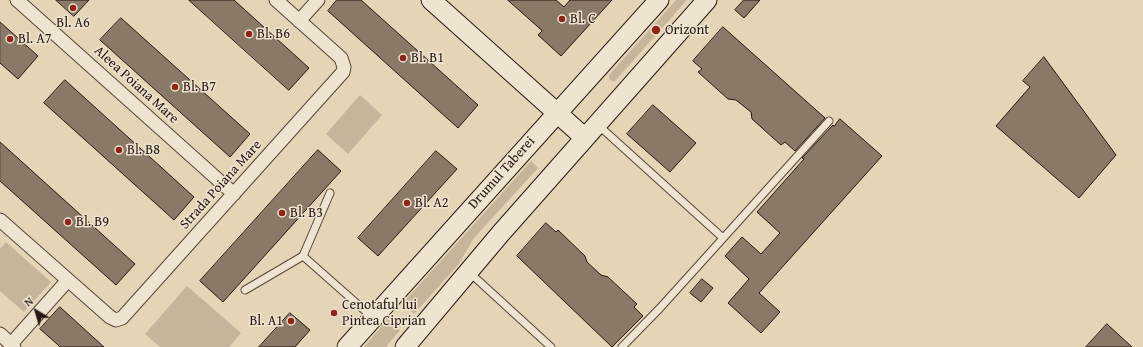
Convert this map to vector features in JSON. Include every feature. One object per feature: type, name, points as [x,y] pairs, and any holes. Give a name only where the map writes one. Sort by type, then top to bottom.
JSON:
[{"type":"main road","points":[[431,0],[585,138]]},
{"type":"main road","name":"Drumul Taberei","points":[[347,347],[372,317],[659,0]]},
{"type":"main road","points":[[405,347],[597,124],[707,0]]},
{"type":"street","name":"Aleea Poiana Mare","points":[[17,0],[234,194]]},
{"type":"street","name":"Strada Poiana Mare","points":[[1,222],[110,317],[116,320],[122,318],[343,72],[344,67],[340,58],[276,0]]},
{"type":"street","points":[[299,21],[318,0]]},
{"type":"street","points":[[0,334],[13,345],[68,280]]},
{"type":"lane","points":[[622,347],[660,308],[829,121]]},
{"type":"lane","points":[[597,124],[723,238]]},
{"type":"lane","points":[[245,290],[303,256],[330,194]]},
{"type":"lane","points":[[303,256],[372,317]]},
{"type":"lane","points":[[469,272],[551,347]]},
{"type":"shaded area","points":[[676,0],[687,0],[615,81],[612,81],[609,78],[609,75]]},
{"type":"shaded area","points":[[360,95],[382,115],[348,154],[326,134]]},
{"type":"shaded area","points":[[531,161],[538,168],[474,238],[458,265],[414,314],[403,303]]},
{"type":"shaded area","points":[[6,242],[51,282],[24,312],[0,291],[0,249]]},
{"type":"shaded area","points":[[187,286],[241,333],[229,347],[160,347],[145,334]]},
{"type":"shaded area","points":[[388,319],[400,330],[386,347],[364,347]]},
{"type":"building","name":"Bl. A6","points":[[56,0],[89,0],[74,16]]},
{"type":"building","name":"Bl. B6","points":[[189,0],[234,0],[309,68],[289,90]]},
{"type":"building","name":"Bl. B1","points":[[337,0],[361,0],[478,105],[458,128],[328,11]]},
{"type":"building","name":"Bl. C","points":[[508,0],[556,0],[564,7],[570,0],[612,0],[561,56],[538,35],[542,31]]},
{"type":"building","points":[[744,0],[760,0],[744,18],[735,10]]},
{"type":"building","name":"Bl. B7","points":[[121,18],[250,134],[230,157],[100,40]]},
{"type":"building","name":"Bl. A7","points":[[0,22],[38,56],[18,79],[0,63]]},
{"type":"building","points":[[723,27],[825,118],[795,151],[785,142],[781,145],[752,119],[751,112],[736,100],[728,99],[698,72],[702,69],[693,61]]},
{"type":"building","points":[[1044,57],[1116,155],[1079,198],[996,126],[1030,87],[1023,81]]},
{"type":"building","name":"Bl. B8","points":[[65,80],[194,197],[174,220],[44,103]]},
{"type":"building","points":[[653,105],[696,143],[670,172],[627,134]]},
{"type":"building","points":[[840,119],[882,156],[759,293],[780,312],[761,333],[728,303],[749,279],[725,256],[742,237],[761,254],[780,233],[757,212],[804,159],[802,158]]},
{"type":"building","name":"Bl. B9","points":[[0,142],[135,264],[116,285],[0,181]]},
{"type":"building","name":"Bl. B3","points":[[318,150],[341,171],[223,302],[200,281]]},
{"type":"building","name":"Bl. A2","points":[[436,151],[457,169],[378,256],[358,238]]},
{"type":"building","points":[[546,223],[556,232],[558,230],[585,256],[587,262],[601,275],[608,277],[637,304],[634,307],[643,316],[612,347],[517,256]]},
{"type":"building","points":[[702,279],[713,288],[701,302],[690,293]]},
{"type":"building","points":[[60,307],[104,347],[60,347],[40,329]]},
{"type":"building","name":"Bl. A1","points":[[290,313],[310,330],[295,347],[259,347]]},
{"type":"building","points":[[1107,324],[1132,347],[1086,347]]},
{"type":"place","name":"Bl. A6","points":[[73,8]]},
{"type":"place","name":"Bl. C","points":[[562,19]]},
{"type":"place","name":"Orizont","points":[[656,30]]},
{"type":"place","name":"Bl. B6","points":[[249,34]]},
{"type":"place","name":"Bl. A7","points":[[10,39]]},
{"type":"place","name":"Bl. B1","points":[[403,58]]},
{"type":"place","name":"Bl. B7","points":[[175,87]]},
{"type":"place","name":"Bl. B8","points":[[119,150]]},
{"type":"place","name":"Bl. A2","points":[[407,203]]},
{"type":"place","name":"Bl. B3","points":[[282,213]]},
{"type":"place","name":"Bl. B9","points":[[68,222]]},
{"type":"place","name":"Cenotaful lui Pintea Ciprian","points":[[334,313]]},
{"type":"place","name":"Bl. A1","points":[[291,321]]}]
